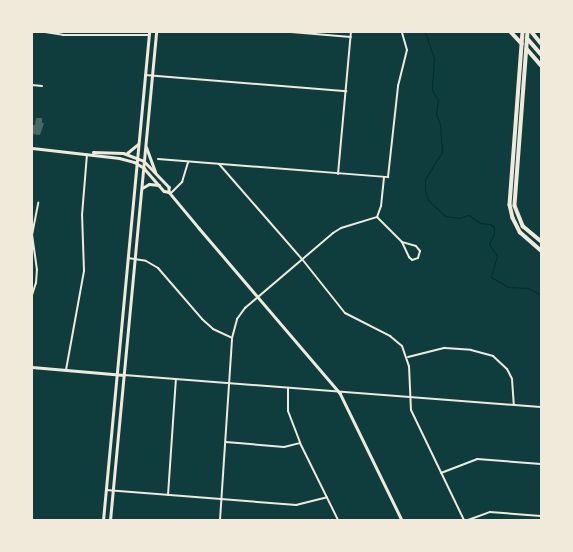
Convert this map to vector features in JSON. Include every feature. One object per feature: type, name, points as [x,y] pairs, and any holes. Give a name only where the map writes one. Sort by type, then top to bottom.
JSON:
[{"type":"highway","points":[[511,32],[541,65]]},
{"type":"highway","points":[[522,32],[541,54]]},
{"type":"highway","points":[[522,32],[511,208],[520,232],[541,250]]},
{"type":"highway","points":[[528,32],[515,206],[523,226],[541,240]]},
{"type":"highway","points":[[532,32],[541,43]]},
{"type":"main road","points":[[110,520],[156,32]]},
{"type":"main road","points":[[103,520],[149,33]]},
{"type":"main road","points":[[124,153],[133,150],[139,143]]},
{"type":"main road","points":[[146,146],[155,172]]},
{"type":"main road","points":[[32,148],[87,153],[126,159],[144,168]]},
{"type":"main road","points":[[87,153],[124,153],[138,157],[144,162]]},
{"type":"main road","points":[[142,188],[149,184],[159,184]]},
{"type":"street","points":[[45,32],[93,34],[149,33]]},
{"type":"street","points":[[291,32],[351,37]]},
{"type":"street","points":[[338,174],[351,32]]},
{"type":"street","points":[[158,159],[388,177],[390,173],[398,86],[407,50],[402,32]]},
{"type":"street","points":[[145,76],[346,91]]},
{"type":"street","points":[[32,85],[42,86]]},
{"type":"street","points":[[66,370],[84,271],[82,215],[87,153]]},
{"type":"street","points":[[144,162],[169,187],[170,192],[340,392],[402,520]]},
{"type":"street","points":[[144,168],[164,191],[170,192],[182,182],[188,162]]},
{"type":"street","points":[[219,164],[302,259],[345,313],[394,339],[402,346],[408,357],[409,396],[411,410],[464,520]]},
{"type":"street","points":[[377,217],[381,206],[384,177]]},
{"type":"street","points":[[32,295],[36,283],[32,235],[38,203]]},
{"type":"street","points":[[220,520],[232,338],[236,319],[259,296],[341,228],[377,217]]},
{"type":"street","points":[[377,217],[402,242],[408,257],[412,260],[418,258],[420,251],[416,246],[402,242]]},
{"type":"street","points":[[128,258],[135,258],[158,268],[202,319],[232,338]]},
{"type":"street","points":[[408,357],[445,348],[471,350],[493,356],[508,370],[512,378],[514,404]]},
{"type":"street","points":[[32,367],[541,407]]},
{"type":"street","points":[[168,495],[176,379]]},
{"type":"street","points":[[288,388],[288,411],[300,443],[338,520]]},
{"type":"street","points":[[226,442],[284,448],[300,443]]},
{"type":"street","points":[[441,473],[477,459],[541,464]]},
{"type":"street","points":[[106,490],[296,505],[327,497]]},
{"type":"street","points":[[468,520],[490,512],[541,516]]},
{"type":"building","points":[[36,118],[42,118],[42,123],[44,123],[40,135],[32,134],[32,125],[35,125]]},
{"type":"waterway","points":[[425,32],[434,58],[432,90],[438,100],[436,114],[440,124],[442,152],[425,179],[425,190],[428,200],[445,216],[459,218],[469,215],[480,223],[490,224],[494,227],[494,234],[489,244],[497,256],[491,277],[508,287],[528,288],[541,295]]}]
